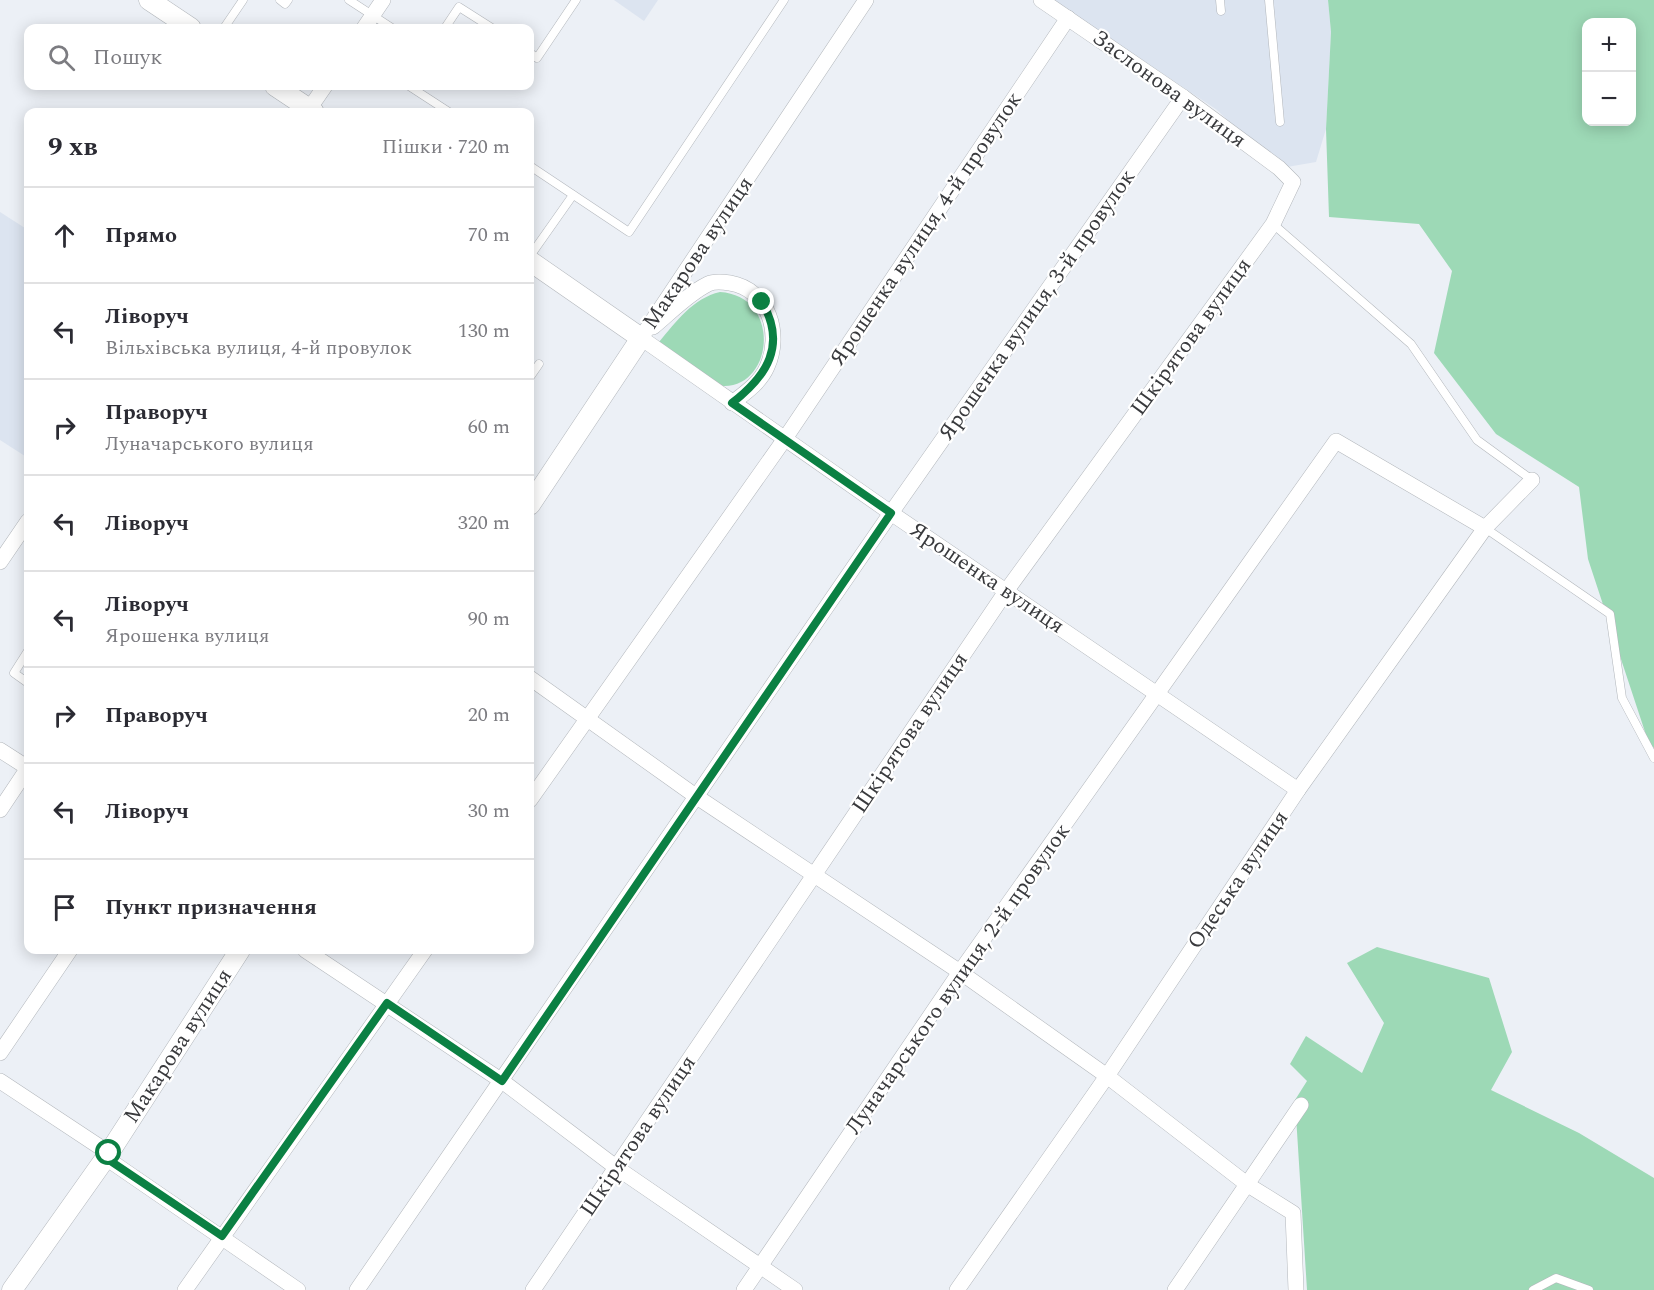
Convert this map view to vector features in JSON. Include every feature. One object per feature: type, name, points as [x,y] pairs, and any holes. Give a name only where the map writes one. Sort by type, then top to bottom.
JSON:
[{"type":"street","points":[[148,0],[184,24]]},
{"type":"street","points":[[368,22],[383,0]]},
{"type":"street","name":"Макарова вулиця","points":[[534,499],[866,0]]},
{"type":"street","name":"Заслонова вулиця","points":[[1041,0],[1183,97],[1279,168],[1293,182]]},
{"type":"street","name":"Ярошенка вулиця, 4-й провулок","points":[[534,794],[784,440],[1068,18]]},
{"type":"street","points":[[280,90],[306,108]]},
{"type":"street","points":[[312,108],[323,90]]},
{"type":"street","name":"Ярошенка вулиця, 3-й провулок","points":[[357,1290],[891,513],[1183,97]]},
{"type":"street","name":"Шкірятова вулиця","points":[[533,1290],[1007,590],[1273,224],[1293,182]]},
{"type":"street","name":"Ярошенка вулиця","points":[[534,264],[784,440],[1298,790]]},
{"type":"street","points":[[640,338],[709,284],[724,282],[737,284],[752,292],[770,315],[772,347],[767,366],[760,379],[732,403]]},
{"type":"street","name":"Луначарського вулиця, 2-й провулок","points":[[744,1290],[960,972],[1336,441],[1485,528]]},
{"type":"street","name":"Одеська вулиця","points":[[957,1290],[1107,1076],[1298,790],[1485,528],[1532,480]]},
{"type":"street","points":[[0,562],[24,527]]},
{"type":"street","points":[[534,681],[698,797],[960,972],[1107,1076],[1248,1185],[1293,1213],[1296,1290]]},
{"type":"street","points":[[0,750],[24,765]]},
{"type":"street","points":[[0,810],[24,774]]},
{"type":"street","points":[[0,1053],[67,954]]},
{"type":"street","name":"Макарова вулиця","points":[[12,1290],[107,1156],[237,954]]},
{"type":"street","points":[[311,954],[502,1081],[617,1168],[795,1290]]},
{"type":"street","points":[[185,1290],[422,954]]},
{"type":"street","points":[[0,1081],[298,1290]]},
{"type":"street","points":[[1175,1290],[1300,1105]]},
{"type":"lane","points":[[227,24],[243,0]]},
{"type":"lane","points":[[280,0],[285,4],[288,0]]},
{"type":"lane","points":[[350,0],[368,22]]},
{"type":"lane","points":[[534,56],[537,58],[576,0]]},
{"type":"lane","points":[[534,169],[629,232],[784,0]]},
{"type":"lane","points":[[1220,0],[1221,11]]},
{"type":"lane","points":[[1269,0],[1280,122]]},
{"type":"lane","points":[[448,24],[459,7],[486,24]]},
{"type":"lane","points":[[415,90],[443,108]]},
{"type":"lane","points":[[534,250],[573,195]]},
{"type":"lane","points":[[1273,224],[1412,344],[1477,440],[1532,480]]},
{"type":"lane","points":[[534,371],[539,364]]},
{"type":"lane","points":[[1485,528],[1610,614],[1622,698],[1654,758]]},
{"type":"lane","points":[[24,657],[14,673],[24,680]]},
{"type":"lane","points":[[1533,1290],[1556,1278],[1589,1290]]},
{"type":"shaded area","points":[[614,0],[658,0],[644,21]]},
{"type":"shaded area","points":[[1053,0],[1328,0],[1331,32],[1326,129],[1316,162],[1287,167],[1258,149],[1217,110]]},
{"type":"shaded area","points":[[0,212],[24,227],[24,455],[0,440]]},
{"type":"green space","points":[[1328,0],[1654,0],[1654,748],[1649,744],[1588,559],[1579,487],[1496,434],[1434,353],[1452,271],[1419,224],[1329,217],[1326,129],[1331,32]]},
{"type":"green space","points":[[720,292],[741,298],[755,310],[762,326],[764,344],[759,362],[749,376],[735,385],[715,385],[659,342],[693,305]]},
{"type":"green space","points":[[1377,947],[1489,978],[1512,1052],[1491,1090],[1579,1133],[1654,1178],[1654,1290],[1307,1290],[1295,1100],[1307,1081],[1290,1064],[1306,1036],[1362,1073],[1384,1023],[1347,963]]},
{"type":"route","points":[[109,1153],[106,1158],[222,1236],[387,1003],[502,1081],[891,513],[732,403],[760,379],[767,366],[772,347],[773,330],[770,315],[762,302]]}]
